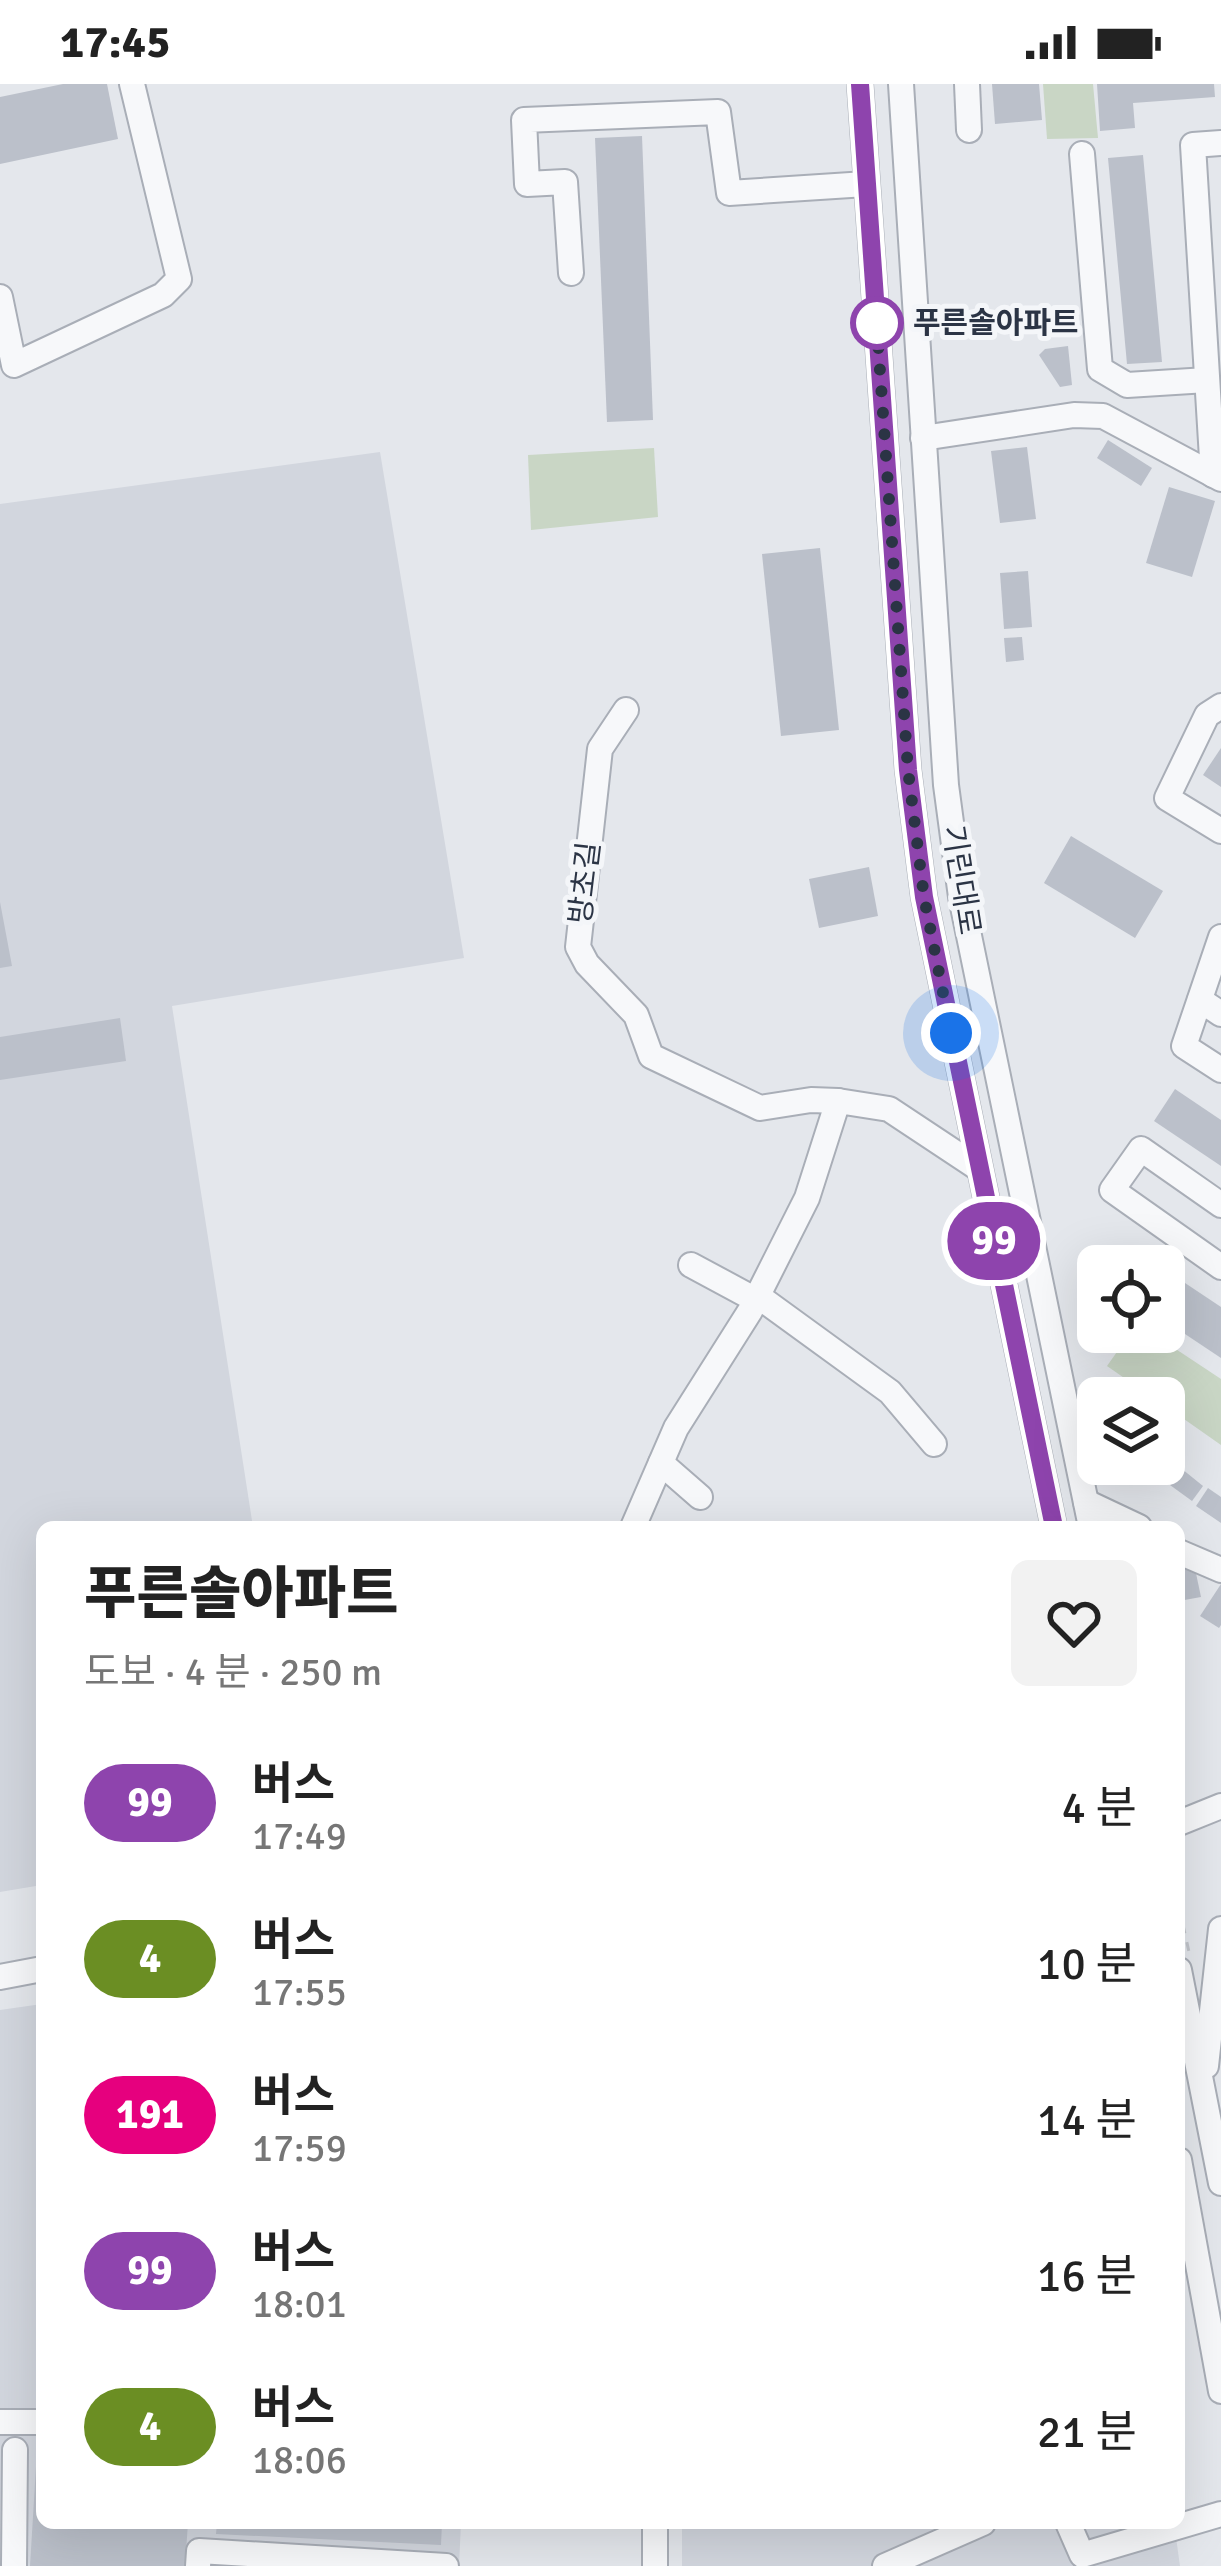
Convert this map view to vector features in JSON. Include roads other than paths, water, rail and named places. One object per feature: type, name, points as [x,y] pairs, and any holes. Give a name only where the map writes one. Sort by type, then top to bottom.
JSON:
[{"type":"street","points":[[0,297],[14,365],[163,295],[179,280],[132,84]]},
{"type":"street","name":"기린대로","points":[[860,84],[908,770],[924,897],[1053,1521]]},
{"type":"street","name":"기린대로","points":[[901,84],[946,785],[961,897],[1089,1515]]},
{"type":"street","points":[[967,84],[969,130]]},
{"type":"street","points":[[572,273],[565,182],[527,184],[524,120],[718,112],[729,193],[866,184]]},
{"type":"street","points":[[923,438],[1074,415],[1103,416],[1217,477],[1207,380],[1213,338],[1193,145],[1221,143]]},
{"type":"street","points":[[1082,154],[1100,369],[1127,385],[1207,380]]},
{"type":"street","points":[[1221,706],[1207,715],[1167,798],[1221,831]]},
{"type":"street","name":"방초길","points":[[626,710],[600,749],[578,947],[587,964],[636,1015],[651,1056],[760,1108],[811,1100],[890,1109],[978,1168]]},
{"type":"street","points":[[1221,937],[1210,1007],[1184,1046],[1221,1070]]},
{"type":"street","points":[[637,1521],[676,1428],[757,1298],[807,1198],[838,1101]]},
{"type":"street","points":[[1221,1205],[1141,1149],[1112,1190],[1221,1267]]},
{"type":"street","points":[[691,1265],[757,1298],[890,1392],[934,1444]]},
{"type":"street","points":[[661,1463],[700,1496]]},
{"type":"street","points":[[1185,1555],[1221,1570]]},
{"type":"street","points":[[1185,1821],[1221,1806]]},
{"type":"street","points":[[1203,2086],[1221,1929]]},
{"type":"street","points":[[0,1977],[36,1970]]},
{"type":"street","points":[[1185,1999],[1221,2183]]},
{"type":"street","points":[[1185,2193],[1221,2391]]},
{"type":"street","points":[[0,2422],[36,2422]]},
{"type":"street","points":[[14,2566],[15,2450]]},
{"type":"street","points":[[1185,2525],[1221,2514]]},
{"type":"street","points":[[655,2529],[655,2566]]},
{"type":"street","points":[[885,2566],[968,2529]]},
{"type":"street","points":[[1071,2529],[1082,2555],[1170,2529]]},
{"type":"street","points":[[198,2566],[199,2551],[281,2561],[446,2566]]},
{"type":"place","name":"푸른솔아파트","points":[[877,323]]}]
